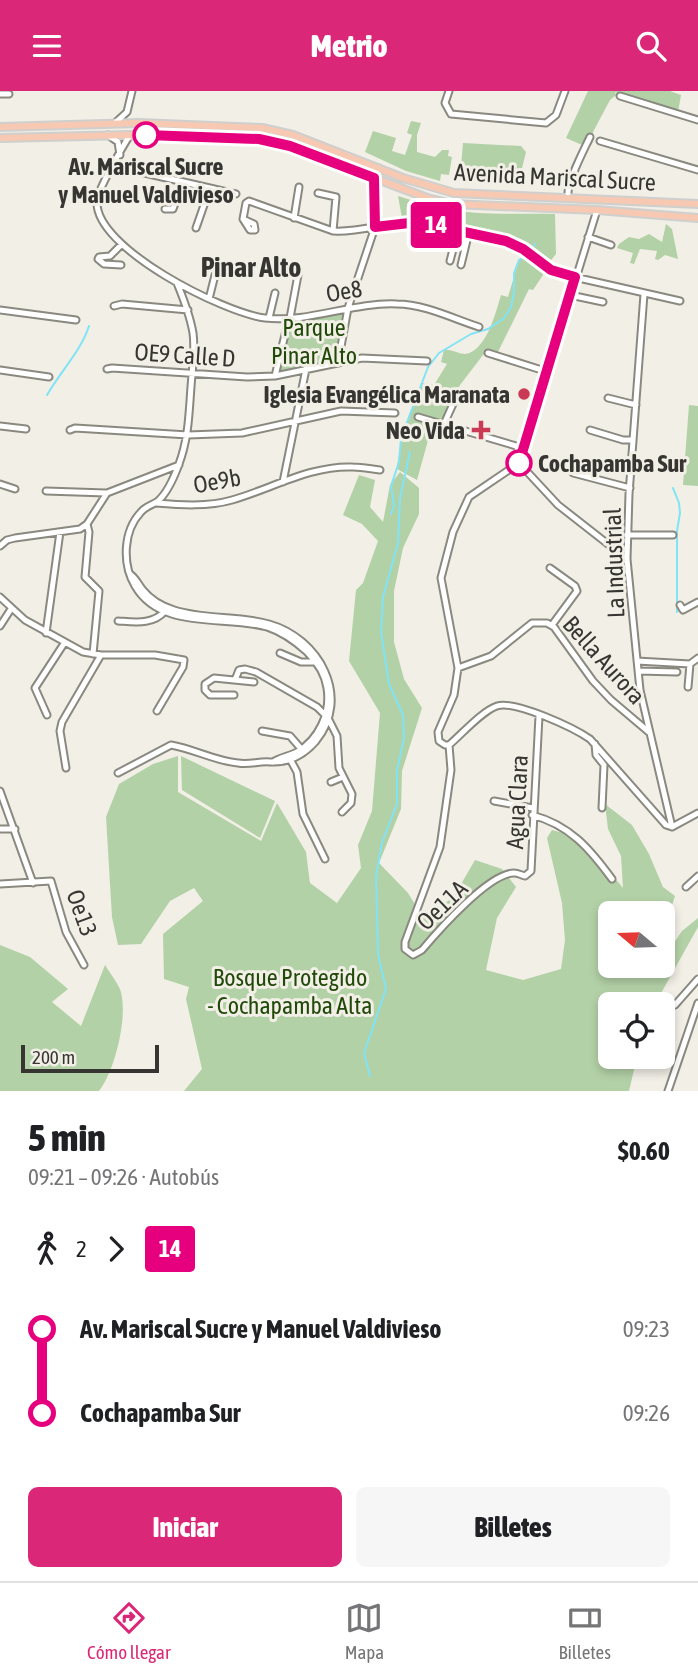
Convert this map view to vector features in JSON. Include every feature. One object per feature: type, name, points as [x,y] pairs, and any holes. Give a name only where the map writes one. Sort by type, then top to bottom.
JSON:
[{"type":"main road","name":"Avenida Mariscal Sucre","points":[[0,127],[138,123],[262,128],[293,135],[433,188],[454,193],[698,204]]},
{"type":"main road","points":[[184,136],[185,125]]},
{"type":"main road","name":"Avenida Mariscal Sucre","points":[[0,138],[130,135],[259,139],[290,146],[430,199],[452,204],[597,210],[698,218]]},
{"type":"street","points":[[132,91],[131,113],[138,123]]},
{"type":"street","points":[[449,91],[445,103],[451,114],[545,123],[556,115],[565,91]]},
{"type":"street","points":[[0,94],[9,94]]},
{"type":"street","points":[[621,96],[698,120]]},
{"type":"street","points":[[112,124],[124,117],[130,105]]},
{"type":"street","points":[[108,135],[118,142],[120,155]]},
{"type":"street","points":[[130,135],[114,166],[236,194]]},
{"type":"street","points":[[568,193],[568,182],[590,137]]},
{"type":"street","points":[[600,141],[698,170]]},
{"type":"street","name":"Oe8","points":[[114,166],[98,194],[97,206],[104,225],[122,244],[177,283],[229,308],[269,318],[290,318],[400,303],[479,327]]},
{"type":"street","points":[[338,363],[348,308],[375,227],[374,178],[378,168]]},
{"type":"street","points":[[165,209],[173,209],[183,182]]},
{"type":"street","points":[[294,218],[299,187]]},
{"type":"street","points":[[196,228],[210,188]]},
{"type":"street","points":[[318,193],[336,197],[333,231]]},
{"type":"street","points":[[243,219],[248,201],[333,231],[346,232],[418,222],[514,244],[551,270],[680,301]]},
{"type":"street","points":[[597,210],[519,463],[469,497],[453,532],[441,578],[458,668],[454,695],[438,732],[439,741],[449,745],[496,706],[513,706],[576,731],[595,744],[666,825],[672,827],[698,813]]},
{"type":"street","points":[[450,261],[458,230]]},
{"type":"street","points":[[461,265],[469,232]]},
{"type":"street","points":[[588,237],[611,245]]},
{"type":"street","points":[[121,265],[104,264],[98,259],[110,256],[122,244]]},
{"type":"street","points":[[209,299],[218,263]]},
{"type":"street","points":[[275,376],[298,275]]},
{"type":"street","points":[[177,283],[188,310],[194,346],[188,435],[179,465],[166,491],[156,503],[140,512],[128,532],[126,548],[130,574],[139,592],[149,601],[165,611],[192,618],[226,620]]},
{"type":"street","points":[[269,318],[275,293]]},
{"type":"street","name":"La Industrial","points":[[644,294],[627,559],[638,671],[672,827]]},
{"type":"street","points":[[570,295],[603,302]]},
{"type":"street","points":[[114,306],[122,304],[188,310]]},
{"type":"street","points":[[0,310],[76,320]]},
{"type":"street","points":[[488,352],[548,372]]},
{"type":"street","name":"OE9 Calle D","points":[[107,369],[247,377],[275,376],[366,358],[427,361]]},
{"type":"street","points":[[306,369],[283,482],[329,469],[352,467],[380,470]]},
{"type":"street","points":[[0,370],[49,377]]},
{"type":"street","points":[[444,424],[458,393]]},
{"type":"street","points":[[608,398],[636,405]]},
{"type":"street","points":[[70,430],[75,428],[188,435],[242,433],[348,410],[395,413]]},
{"type":"street","points":[[418,417],[523,448]]},
{"type":"street","points":[[0,426],[26,429]]},
{"type":"street","points":[[590,430],[623,440],[633,440]]},
{"type":"street","points":[[519,463],[558,505],[627,559]]},
{"type":"street","points":[[46,491],[107,493],[179,465]]},
{"type":"street","points":[[573,473],[630,488]]},
{"type":"street","name":"Oe9b","points":[[156,503],[212,504],[231,501],[283,482]]},
{"type":"street","points":[[0,484],[15,488]]},
{"type":"street","points":[[0,546],[13,538],[80,529],[87,524],[107,493]]},
{"type":"street","points":[[87,524],[89,532],[85,577],[99,591],[93,654]]},
{"type":"street","points":[[46,633],[60,532]]},
{"type":"street","points":[[627,535],[673,535]]},
{"type":"street","points":[[550,568],[575,586],[577,591],[552,625]]},
{"type":"street","points":[[118,773],[171,745],[240,764],[289,758],[302,750],[316,734],[327,716],[328,702],[327,685],[318,661],[280,632],[261,626],[183,613],[148,595],[130,574]]},
{"type":"street","points":[[0,597],[11,609],[46,633],[93,654],[155,655],[185,661],[157,711]]},
{"type":"street","points":[[680,605],[683,610],[698,602]]},
{"type":"street","points":[[0,626],[11,609]]},
{"type":"street","points":[[118,621],[147,622],[161,617],[165,611]]},
{"type":"street","name":"Bella Aurora","points":[[458,668],[491,656],[532,622],[552,625],[593,681],[650,733]]},
{"type":"street","points":[[47,715],[35,688],[65,642]]},
{"type":"street","points":[[279,653],[302,662],[318,661]]},
{"type":"street","points":[[66,768],[60,731],[62,722],[101,655]]},
{"type":"street","points":[[637,661],[690,664],[698,658]]},
{"type":"street","points":[[688,687],[690,664]]},
{"type":"street","points":[[236,680],[239,670],[252,671],[327,716],[337,736],[339,768],[353,798],[342,812]]},
{"type":"street","points":[[638,671],[677,672]]},
{"type":"street","points":[[234,695],[210,695],[204,686],[211,678],[254,682]]},
{"type":"street","name":"Agua Clara","points":[[514,873],[525,876],[531,871],[539,716]]},
{"type":"street","points":[[262,731],[290,736],[302,750]]},
{"type":"street","points":[[595,744],[596,755],[604,765],[602,808]]},
{"type":"street","name":"Oe11A","points":[[449,745],[451,770],[440,847],[404,946],[406,951],[413,955],[422,950],[468,901],[500,878],[514,873]]},
{"type":"street","points":[[289,758],[297,772],[303,814],[326,859]]},
{"type":"street","points":[[331,782],[343,778]]},
{"type":"street","points":[[0,791],[33,883]]},
{"type":"street","points":[[494,801],[533,812],[553,821],[580,839],[612,879]]},
{"type":"street","points":[[0,829],[15,829]]},
{"type":"street","points":[[686,887],[698,876]]},
{"type":"street","name":"Oe13","points":[[0,884],[48,880],[52,882],[66,932],[84,965]]},
{"type":"street","points":[[675,1005],[698,979]]},
{"type":"street","points":[[668,1091],[698,1003]]},
{"type":"green space","points":[[588,91],[670,91],[681,95],[678,112],[615,92],[616,95],[610,100],[593,132],[594,138],[588,143],[589,148],[566,138]]},
{"type":"green space","points":[[411,121],[421,123],[417,135],[417,152],[435,157],[442,150],[449,150],[448,156],[452,157],[449,175],[441,174],[440,181],[406,171],[365,152],[373,131],[396,138],[392,151],[405,155],[412,135],[407,133]]},
{"type":"green space","points":[[463,143],[521,146],[526,152],[522,168],[508,180],[460,178]]},
{"type":"green space","points":[[398,196],[440,208],[469,212],[555,214],[556,254],[548,264],[522,242],[522,248],[441,222],[402,218]]},
{"type":"green space","points":[[666,224],[672,229],[678,259],[665,255],[658,260],[655,259],[657,251],[640,249],[634,264],[630,263],[633,253],[617,248],[629,237],[639,239],[649,234],[662,242]]},
{"type":"green space","points":[[527,255],[545,272],[533,290],[529,289],[496,356],[487,351],[483,355],[460,385],[442,422],[432,426],[417,480],[397,469],[397,466],[404,428],[422,383],[434,385],[447,364],[441,362],[444,350],[465,354],[479,346],[489,330],[501,295],[508,297],[519,260]]},
{"type":"green space","name":"Parque Pinar Alto","points":[[346,310],[336,360],[277,375],[294,318]]},
{"type":"green space","points":[[689,405],[698,406],[698,486],[683,485]]},
{"type":"green space","name":"Bosque Protegido - Cochapamba Alta","points":[[400,472],[419,488],[419,514],[403,548],[394,591],[394,642],[404,679],[422,708],[402,771],[401,809],[379,863],[408,893],[422,916],[453,898],[475,860],[502,869],[516,887],[497,918],[486,970],[523,980],[561,969],[565,940],[562,903],[547,838],[552,830],[582,838],[623,888],[621,856],[608,829],[605,804],[632,825],[649,854],[663,887],[675,896],[673,901],[598,901],[598,978],[670,978],[662,992],[598,992],[598,1069],[634,1069],[629,1091],[184,1091],[202,1069],[186,999],[189,987],[164,979],[163,934],[203,901],[194,888],[170,901],[141,944],[118,945],[112,917],[106,817],[119,784],[153,764],[178,756],[178,792],[261,841],[277,803],[306,852],[310,883],[337,903],[361,868],[358,845],[372,811],[380,713],[349,661],[356,590],[363,583],[378,541],[362,524],[343,515],[359,475],[375,480],[370,507],[383,522],[390,485]]},
{"type":"green space","points":[[181,756],[275,801],[260,838],[182,790]]},
{"type":"green space","name":"Bosque Protegido - Cochapamba Alta","points":[[698,918],[698,927],[676,966],[676,940]]},
{"type":"green space","points":[[0,945],[30,957],[68,989],[52,1002],[81,1026],[105,965],[120,989],[123,1013],[115,1057],[99,1091],[0,1091]]},
{"type":"waterway","points":[[532,249],[535,244]]},
{"type":"waterway","points":[[391,514],[394,505],[391,486],[399,462],[401,438],[428,367],[439,353],[504,318],[511,307],[514,273],[519,260],[527,255]]},
{"type":"waterway","points":[[47,395],[76,353],[89,326]]},
{"type":"waterway","points":[[370,1076],[364,1053],[386,989],[378,954],[376,877],[382,842],[397,804],[397,771],[404,738],[403,715],[389,684],[381,632],[383,597],[398,543],[400,498],[410,452]]},
{"type":"waterway","points":[[673,488],[680,513],[677,531],[677,612]]},
{"type":"bus line","name":"14","points":[[146,135],[259,139],[290,146],[374,178],[375,227],[418,222],[506,241],[523,249],[551,270],[575,277],[519,463]]},
{"type":"place","name":"Av. Mariscal Sucre y Manuel Valdivieso","points":[[146,135]]},
{"type":"place","name":"Iglesia Evangélica Maranata","points":[[524,394]]},
{"type":"place","name":"Neo Vida","points":[[481,430]]},
{"type":"place","name":"Cochapamba Sur","points":[[519,463]]},
{"type":"district","name":"Pinar Alto","points":[[251,267]]}]
